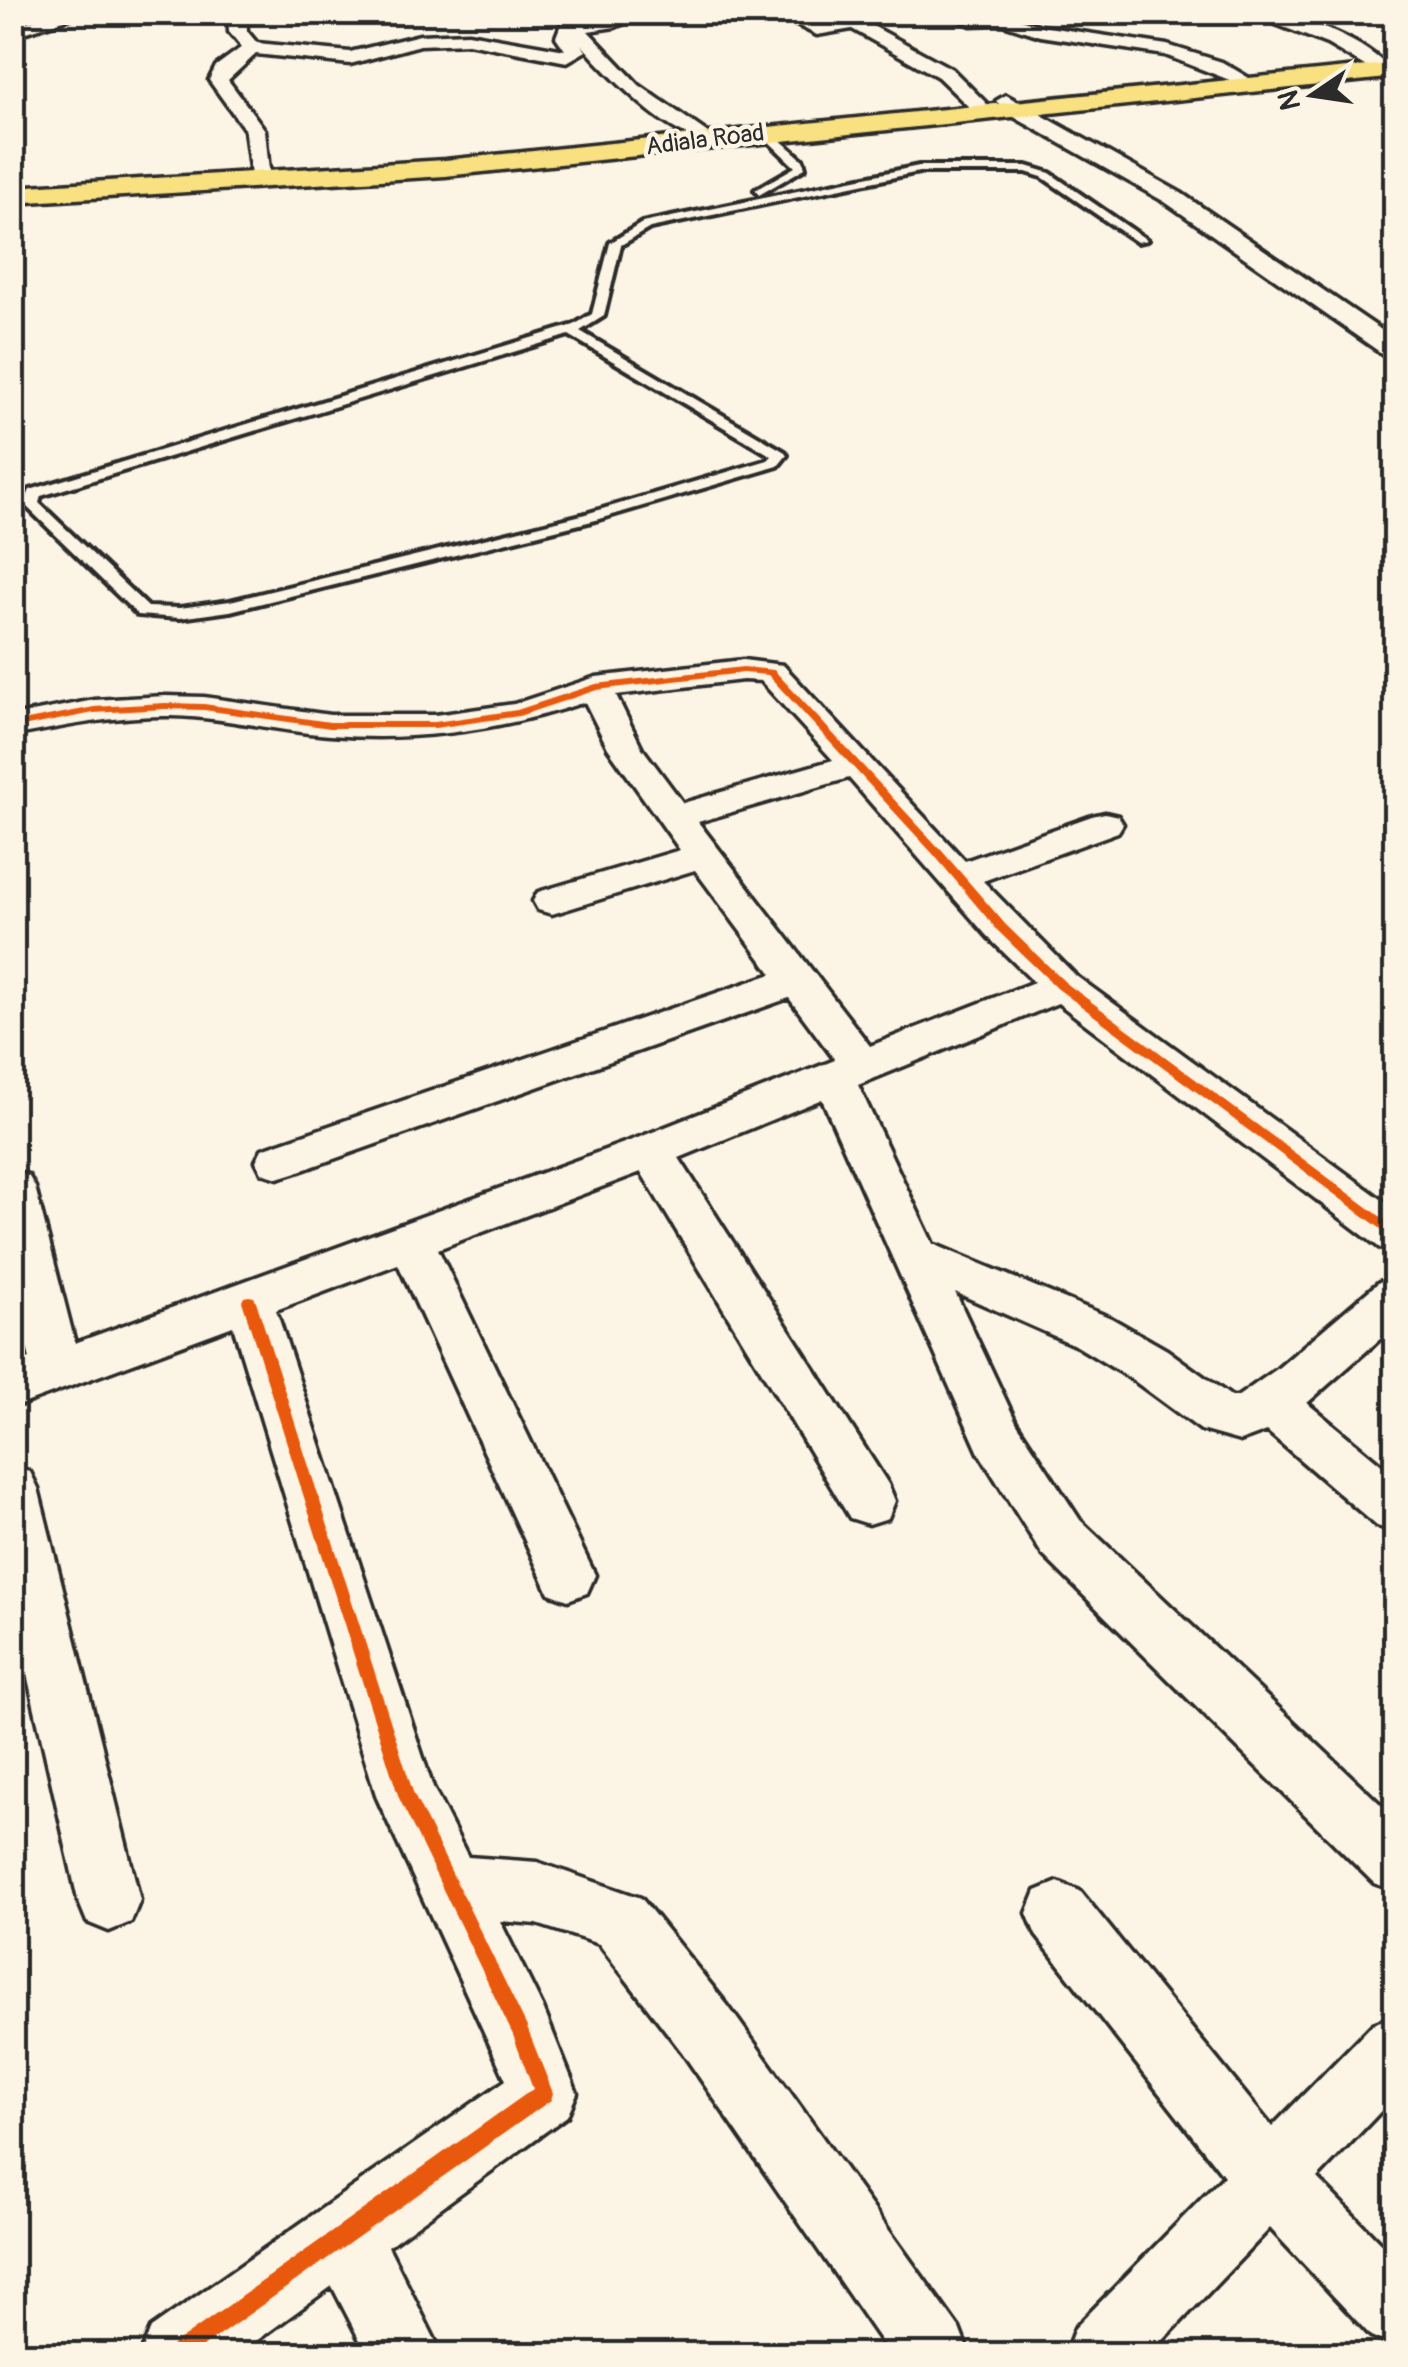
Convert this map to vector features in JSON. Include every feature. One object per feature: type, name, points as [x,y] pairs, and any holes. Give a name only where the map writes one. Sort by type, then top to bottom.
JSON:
[{"type":"main road","name":"Adiala Road","points":[[14,197],[445,168],[1240,78],[1389,66]]},
{"type":"main road","name":"Adiala Road","points":[[14,197],[258,170],[443,161],[977,104],[1010,104],[1389,66]]},
{"type":"street","points":[[237,12],[238,32],[252,48]]},
{"type":"street","points":[[258,170],[254,130],[218,80],[224,70],[252,48],[350,58],[420,40],[468,38],[567,56],[576,51],[565,37],[566,29],[642,12]]},
{"type":"street","points":[[779,12],[817,30],[854,24]]},
{"type":"street","points":[[833,12],[945,73],[977,104]]},
{"type":"street","points":[[952,12],[976,23],[1005,19],[1036,31],[1160,46],[1203,58],[1240,78]]},
{"type":"street","points":[[1253,12],[1333,40],[1389,66]]},
{"type":"street","points":[[12,32],[68,14]]},
{"type":"street","points":[[575,27],[632,89],[698,133]]},
{"type":"street","points":[[1010,104],[1029,120],[1138,176],[1225,230],[1396,352]]},
{"type":"street","points":[[12,726],[136,706],[204,708],[330,726],[435,725],[519,713],[596,687],[743,670],[771,672],[1002,928],[1062,986],[1396,1235]]},
{"type":"street","points":[[596,687],[602,707],[619,736],[797,980],[848,1072],[915,1257],[997,1438],[1062,1537],[1396,1861]]},
{"type":"street","points":[[675,817],[855,765]]},
{"type":"street","points":[[958,877],[1105,824]]},
{"type":"street","points":[[552,901],[704,855]]},
{"type":"street","points":[[278,1160],[797,980]]},
{"type":"street","points":[[12,1386],[651,1151],[1062,986]]},
{"type":"street","points":[[651,1151],[868,1501]]},
{"type":"street","points":[[12,1187],[56,1371]]},
{"type":"street","points":[[411,1241],[568,1574]]},
{"type":"street","points":[[915,1257],[1028,1300],[1115,1342],[1220,1416],[1241,1419],[1270,1402],[1396,1296]]},
{"type":"street","points":[[177,2354],[346,2238],[544,2093],[520,2031],[407,1798],[250,1301]]},
{"type":"street","points":[[1270,1402],[1396,1509]]},
{"type":"street","points":[[12,1488],[109,1900]]},
{"type":"street","points":[[450,1887],[537,1893],[619,1920],[704,2029],[933,2354]]},
{"type":"street","points":[[1058,1913],[1270,2179],[1396,2312]]},
{"type":"street","points":[[1102,2354],[1396,2047]]},
{"type":"street","points":[[346,2238],[406,2354]]},
{"type":"lane","points":[[734,206],[800,168],[799,162],[766,133]]},
{"type":"lane","points":[[570,331],[780,455],[773,463],[587,518],[230,606],[180,612],[144,612],[31,504],[35,492],[570,331],[598,316],[616,243],[646,225],[920,169],[1028,169],[1046,175],[1141,240]]},
{"type":"cycle path","points":[[12,726],[94,710],[165,706],[204,707],[330,725],[435,725],[519,713],[596,687],[743,670],[771,672],[1002,928],[1062,986],[1396,1235]]},
{"type":"cycle path","points":[[177,2354],[544,2093],[520,2031],[407,1798],[249,1301]]}]
